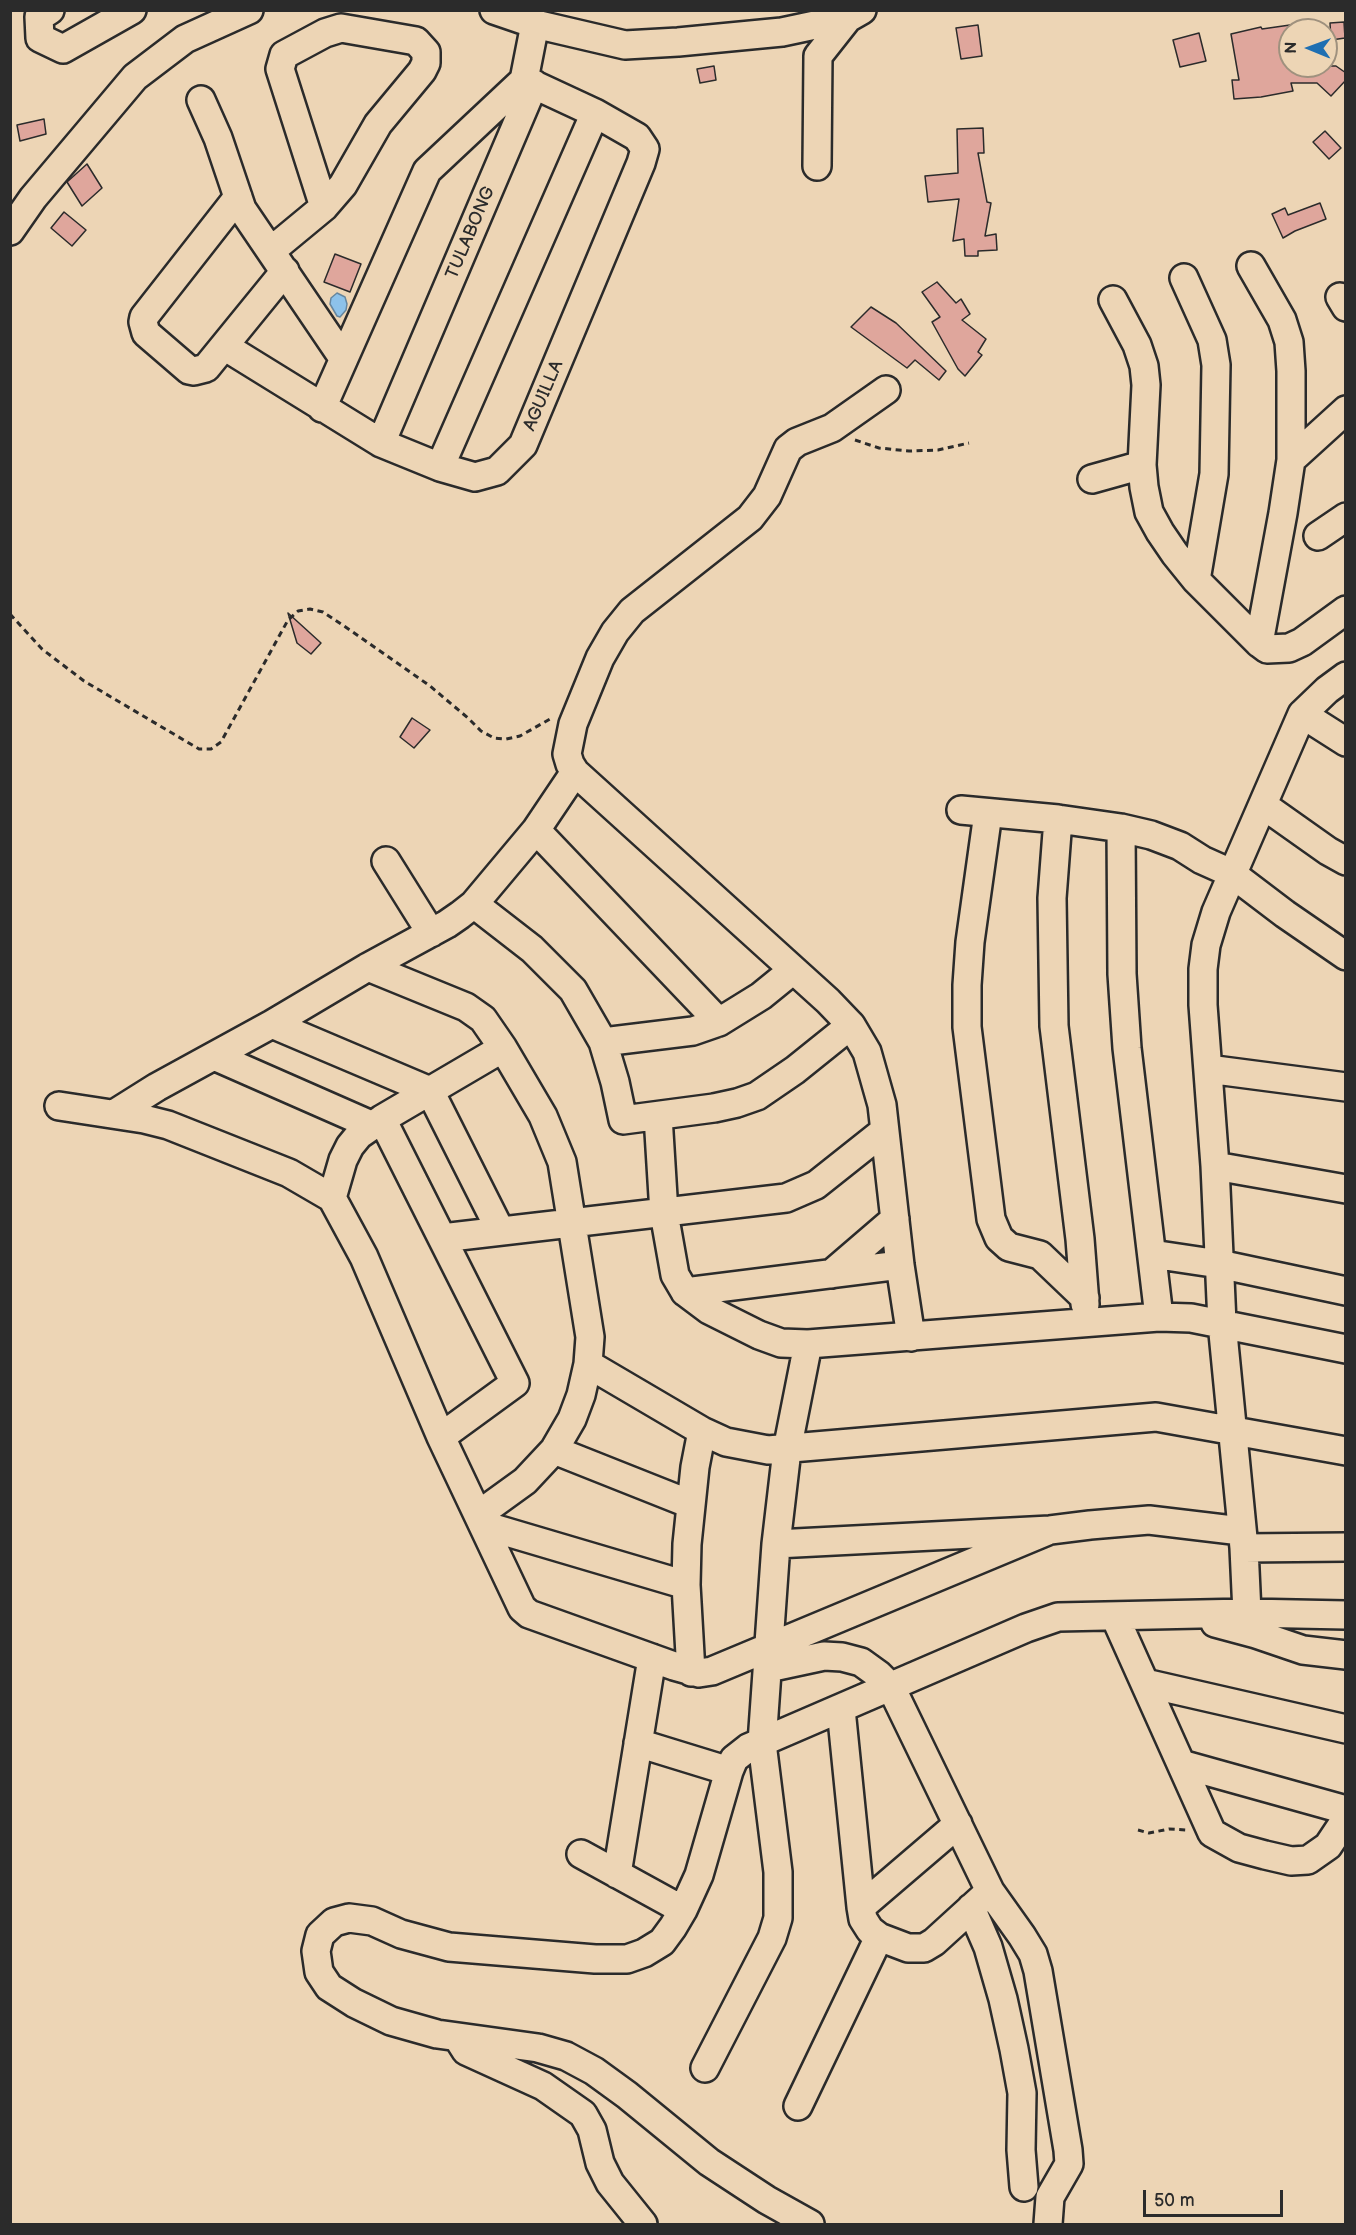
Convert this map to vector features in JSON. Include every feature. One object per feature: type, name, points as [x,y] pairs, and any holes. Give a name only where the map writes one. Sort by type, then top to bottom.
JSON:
[{"type":"street","points":[[50,10],[39,17],[40,38],[63,49],[132,10]]},
{"type":"street","points":[[10,231],[33,198],[135,77],[185,39],[249,10]]},
{"type":"street","points":[[494,10],[535,24],[625,45],[782,32],[855,14]]},
{"type":"street","points":[[817,166],[818,56],[855,14]]},
{"type":"street","name":"TULABONG","points":[[381,443],[529,82],[535,24]]},
{"type":"street","points":[[238,197],[144,317],[146,333],[189,370],[206,368],[224,346],[278,260],[324,207],[343,185],[378,124],[422,71],[426,63],[426,52],[416,41],[341,28],[284,55],[280,69],[324,207]]},
{"type":"street","points":[[322,408],[427,171],[529,82]]},
{"type":"street","name":"AGUILLA","points":[[224,346],[381,443],[440,467],[475,477],[497,471],[523,445],[637,174],[645,149],[638,137],[529,82]]},
{"type":"street","points":[[201,100],[218,138],[242,209],[343,358]]},
{"type":"street","points":[[440,467],[594,113]]},
{"type":"street","points":[[1251,266],[1282,320],[1289,342],[1291,371],[1291,460],[1259,644]]},
{"type":"street","points":[[1184,278],[1212,340],[1216,365],[1214,474],[1196,580]]},
{"type":"street","points":[[1113,300],[1137,345],[1144,366],[1146,385],[1143,465],[1149,512],[1160,532],[1196,580],[1259,644],[1267,649],[1289,648],[1302,642],[1346,610]]},
{"type":"street","points":[[886,390],[831,428],[797,442],[788,449],[767,496],[750,518],[632,611],[605,649],[581,702],[568,739],[567,754],[575,772],[828,1001],[850,1025],[867,1052],[878,1083],[882,1105],[900,1264],[911,1336]]},
{"type":"street","points":[[1291,460],[1346,410]]},
{"type":"street","points":[[1092,479],[1143,465]]},
{"type":"street","points":[[1318,536],[1346,516]]},
{"type":"street","points":[[1253,1620],[1222,1323],[1215,1166],[1203,1005],[1204,957],[1216,912],[1231,873],[1302,714],[1327,690],[1346,676]]},
{"type":"street","points":[[1302,714],[1346,742]]},
{"type":"street","points":[[114,1114],[368,967],[447,924],[474,904],[536,830],[575,772]]},
{"type":"street","points":[[1263,805],[1346,861]]},
{"type":"street","points":[[961,810],[1058,819],[1121,828],[1151,835],[1180,846],[1202,860],[1231,873],[1346,956]]},
{"type":"street","points":[[988,813],[970,942],[967,1027],[991,1219],[999,1238],[1009,1247],[1041,1255],[1086,1310]]},
{"type":"street","points":[[1058,819],[1052,898],[1054,1026],[1080,1239],[1086,1310]]},
{"type":"street","points":[[1121,828],[1122,974],[1127,1048],[1159,1317]]},
{"type":"street","points":[[536,830],[719,1022]]},
{"type":"street","points":[[386,861],[431,933]]},
{"type":"street","points":[[474,904],[532,949],[573,990],[603,1042],[623,1120],[714,1108],[757,1096],[795,1070],[850,1025]]},
{"type":"street","points":[[368,967],[466,1007],[483,1019],[503,1048],[554,1139],[562,1162],[590,1337],[588,1364],[581,1395],[572,1419],[554,1450],[525,1481],[481,1520]]},
{"type":"street","points":[[603,1042],[693,1031],[719,1022],[761,996],[794,970]]},
{"type":"street","points":[[272,1024],[430,1091],[500,1230]]},
{"type":"street","points":[[332,1198],[343,1161],[350,1146],[359,1135],[376,1122],[503,1048]]},
{"type":"street","points":[[214,1056],[376,1122],[442,1238],[515,1383],[441,1437]]},
{"type":"street","points":[[1208,1069],[1346,1087]]},
{"type":"street","points":[[59,1106],[168,1125],[289,1173],[332,1198],[364,1257],[441,1437],[522,1608],[529,1614],[691,1672],[712,1671],[769,1657],[1050,1530]]},
{"type":"street","points":[[658,1116],[664,1213],[675,1275],[685,1292],[709,1311],[781,1343],[808,1344],[911,1336],[1086,1310],[1191,1318],[1346,1348]]},
{"type":"street","points":[[442,1238],[767,1202],[800,1193],[816,1185],[884,1131]]},
{"type":"street","points":[[1215,1166],[1346,1189]]},
{"type":"street","points":[[831,1274],[895,1219]]},
{"type":"street","points":[[1152,1254],[1219,1264],[1346,1291]]},
{"type":"street","points":[[685,1292],[900,1264]]},
{"type":"street","points":[[705,2068],[772,1938],[777,1918],[778,1872],[762,1743],[776,1544],[787,1450],[808,1344]]},
{"type":"street","points":[[588,1364],[702,1431],[726,1442],[768,1450],[1156,1417],[1346,1451]]},
{"type":"street","points":[[691,1672],[686,1585],[690,1504],[702,1431]]},
{"type":"street","points":[[554,1450],[690,1504]]},
{"type":"street","points":[[481,1520],[686,1585]]},
{"type":"street","points":[[776,1544],[1050,1530],[1149,1520],[1243,1539],[1346,1547]]},
{"type":"street","points":[[810,2224],[767,2200],[709,2162],[627,2095],[566,2056],[538,2048],[436,2034],[391,2021],[354,2003],[329,1987],[319,1972],[316,1951],[320,1935],[334,1922],[349,1918],[372,1921],[401,1934],[449,1947],[595,1959],[627,1959],[644,1953],[662,1942],[674,1927],[699,1875],[729,1771],[740,1753],[1045,1621],[1072,1616],[1188,1616],[1253,1620],[1346,1615]]},
{"type":"street","points":[[1115,1617],[1212,1833],[1239,1848],[1291,1861],[1308,1860],[1328,1846],[1346,1819]]},
{"type":"street","points":[[1253,1620],[1303,1650],[1346,1655]]},
{"type":"street","points":[[769,1657],[842,1657],[861,1662],[879,1675],[891,1687],[958,1824],[981,1900],[988,1947],[1014,2049],[1022,2093],[1021,2150],[1024,2187]]},
{"type":"street","points":[[617,1874],[652,1658]]},
{"type":"street","points":[[1145,1683],[1346,1729]]},
{"type":"street","points":[[841,1709],[861,1907],[863,1919],[870,1930],[879,1937],[908,1948],[924,1948],[934,1942],[981,1900]]},
{"type":"street","points":[[638,1743],[729,1771]]},
{"type":"street","points":[[1181,1764],[1346,1810]]},
{"type":"street","points":[[861,1907],[958,1824]]},
{"type":"street","points":[[581,1854],[683,1910]]},
{"type":"street","points":[[981,1900],[1022,1936],[1033,1954],[1040,1982],[1069,2164],[1050,2197],[1048,2224]]},
{"type":"street","points":[[798,2106],[879,1937]]},
{"type":"street","points":[[458,2037],[466,2051],[543,2086],[583,2114],[592,2130],[600,2163],[610,2183],[643,2224]]},
{"type":"path","points":[[831,428],[879,448],[909,451],[938,450],[969,443]]},
{"type":"path","points":[[10,614],[42,649],[84,681],[199,749],[211,749],[222,742],[288,620],[298,611],[310,609],[323,612],[350,630],[430,686],[481,731],[495,738],[506,739],[520,735],[547,722],[568,702],[581,702]]},
{"type":"path","points":[[1138,1830],[1149,1833],[1169,1829],[1197,1834],[1212,1833]]},
{"type":"water","points":[[337,293],[345,297],[347,304],[346,310],[340,317],[330,304],[331,298]]},
{"type":"building","points":[[1338,22],[1344,22],[1345,38],[1338,39]]},
{"type":"building","points":[[978,25],[982,56],[961,59],[956,28]]},
{"type":"building","points":[[1261,27],[1262,29],[1278,27],[1278,78],[1338,78],[1338,67],[1346,73],[1346,80],[1331,96],[1317,83],[1291,83],[1293,91],[1234,99],[1232,80],[1239,80],[1231,34]]},
{"type":"building","points":[[1199,33],[1206,61],[1180,67],[1173,40]]},
{"type":"building","points":[[714,66],[716,80],[700,83],[697,69]]},
{"type":"building","points":[[44,119],[46,134],[20,141],[17,125]]},
{"type":"building","points":[[983,128],[984,153],[978,153],[987,202],[991,203],[985,236],[996,234],[997,250],[978,251],[978,256],[965,256],[964,239],[953,241],[959,199],[928,202],[925,176],[958,173],[957,129]]},
{"type":"building","points":[[1325,131],[1341,148],[1329,159],[1313,142]]},
{"type":"building","points":[[87,164],[102,188],[82,206],[67,182]]},
{"type":"building","points":[[1320,203],[1326,219],[1283,238],[1272,214],[1285,208],[1288,215]]},
{"type":"building","points":[[64,212],[86,230],[72,246],[51,228]]},
{"type":"building","points":[[335,254],[361,264],[350,292],[324,282]]},
{"type":"building","points":[[937,282],[956,303],[961,299],[970,314],[962,320],[986,339],[978,352],[982,355],[965,376],[958,369],[932,322],[940,317],[922,292]]},
{"type":"building","points":[[871,307],[896,323],[946,371],[939,380],[915,360],[907,368],[851,327]]},
{"type":"building","points":[[288,613],[321,643],[311,654],[297,643]]},
{"type":"building","points":[[412,718],[430,730],[414,748],[400,737]]}]
